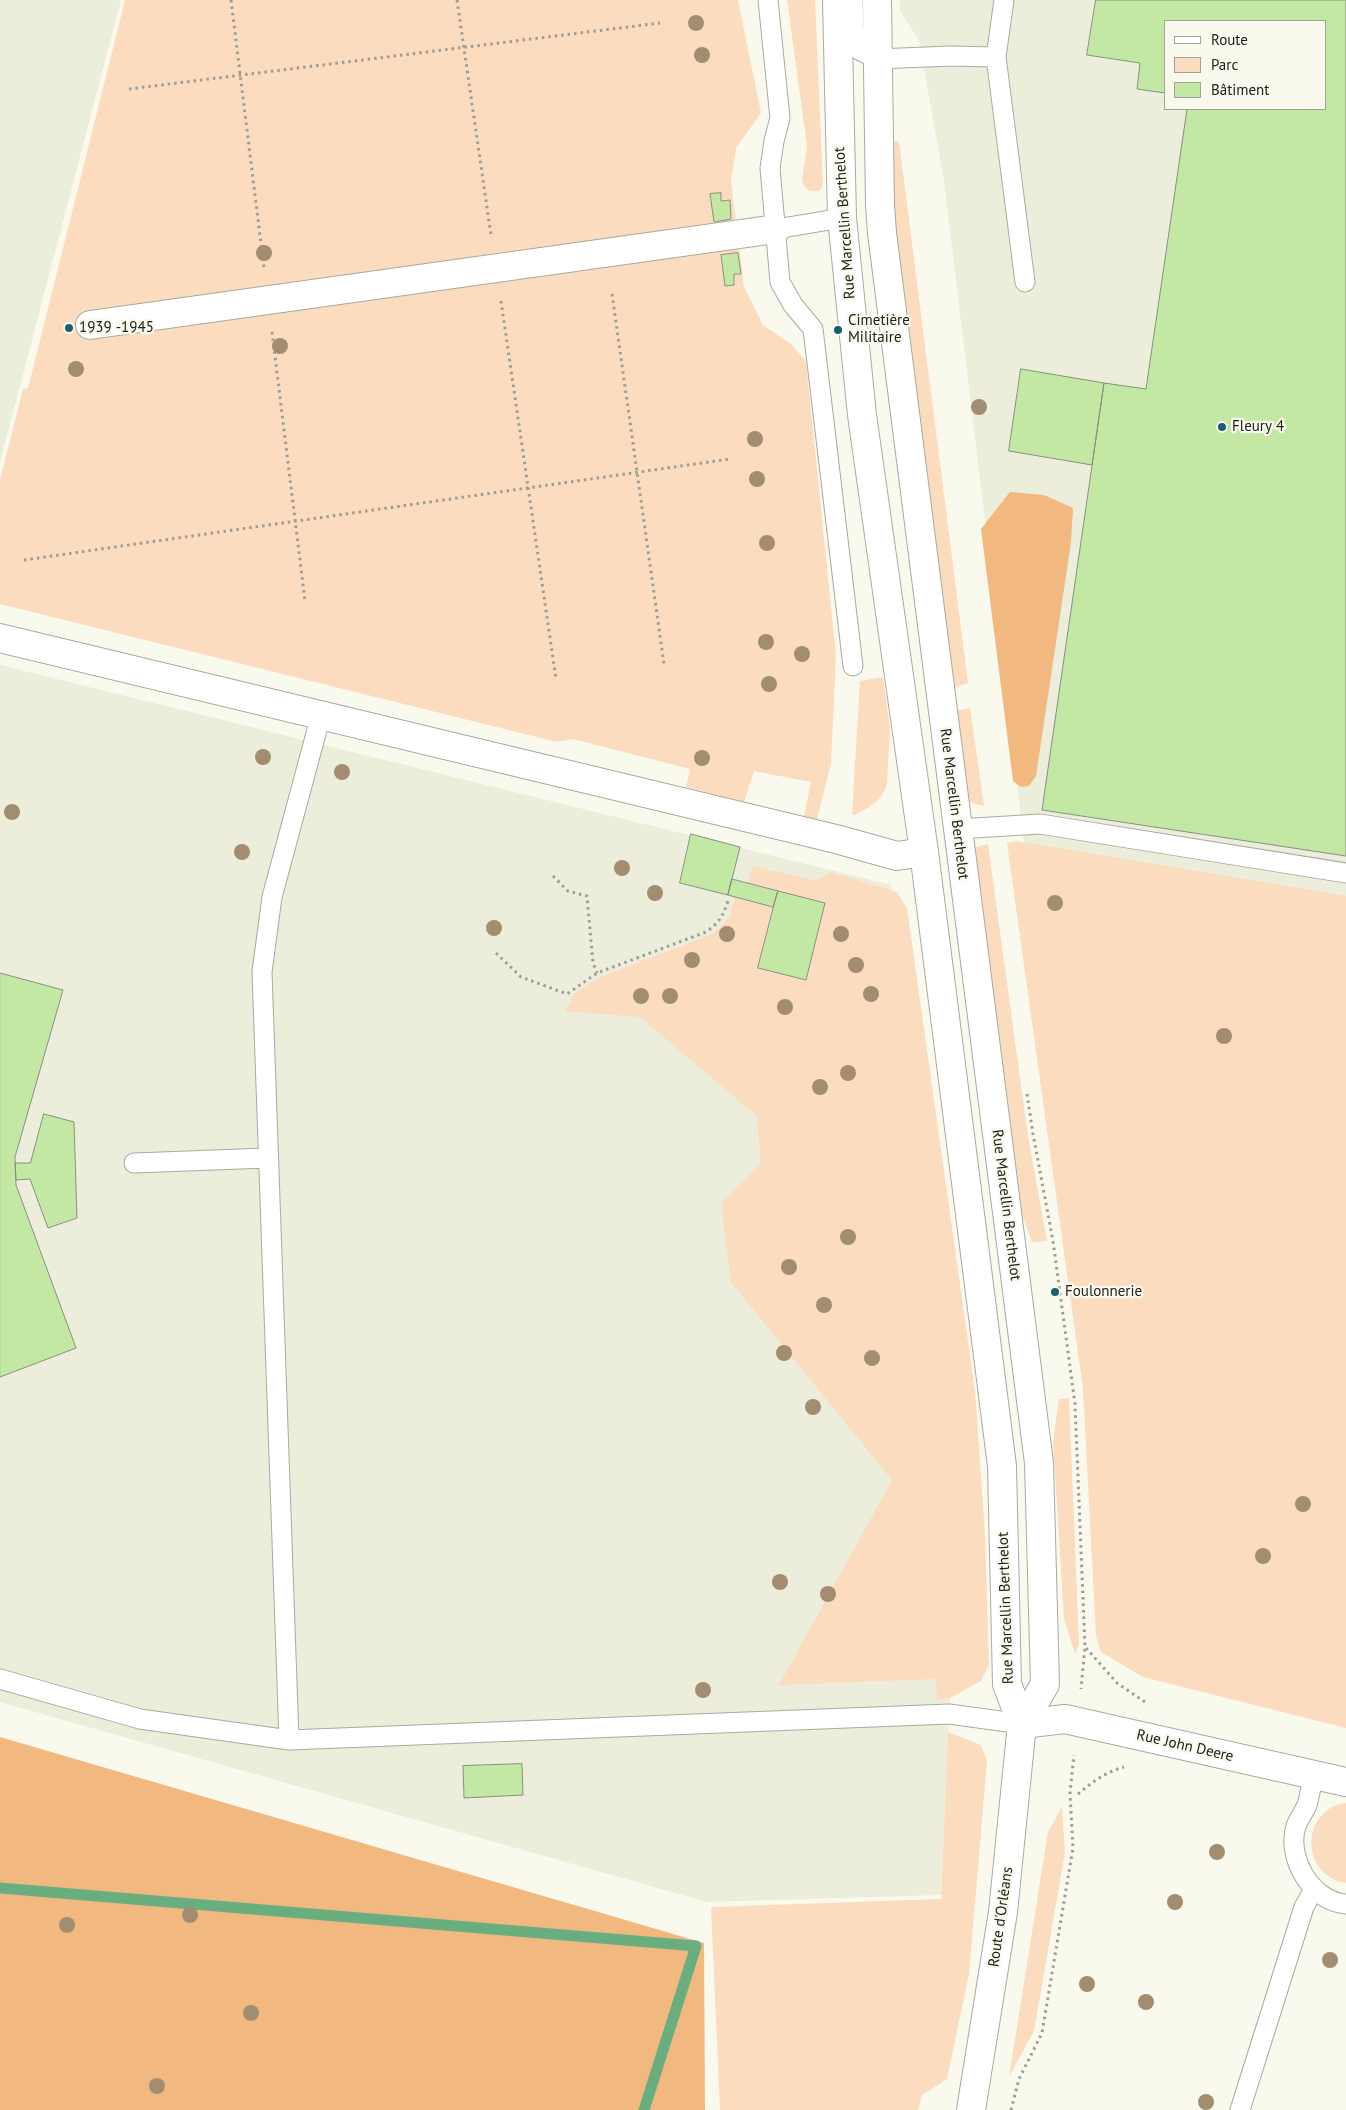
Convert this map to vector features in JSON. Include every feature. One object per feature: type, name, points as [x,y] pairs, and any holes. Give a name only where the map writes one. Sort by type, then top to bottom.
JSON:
[{"type":"main road","name":"Rue Marcellin Berthelot","points":[[837,0],[842,218],[862,415],[924,852],[1002,1466],[1007,1684],[1022,1724]]},
{"type":"main road","name":"Rue Marcellin Berthelot","points":[[877,0],[882,234],[1039,1463],[1045,1684],[1022,1724]]},
{"type":"main road","points":[[90,325],[776,229]]},
{"type":"main road","points":[[0,638],[836,839],[897,856],[924,852]]},
{"type":"main road","name":"Rue John Deere","points":[[1022,1724],[1065,1719],[1346,1782]]},
{"type":"main road","name":"Route d'Orléans","points":[[971,2110],[1003,1912],[1022,1724]]},
{"type":"lane","points":[[768,0],[780,118],[770,168],[780,282],[793,305],[813,329],[853,666]]},
{"type":"lane","points":[[853,0],[854,27],[859,50],[877,60],[950,56],[996,57]]},
{"type":"lane","points":[[1004,0],[996,57],[1024,282]]},
{"type":"lane","points":[[776,229],[842,218]]},
{"type":"lane","points":[[289,1740],[267,1158],[262,972],[272,896],[320,715]]},
{"type":"lane","points":[[958,828],[1040,824],[1346,873]]},
{"type":"lane","points":[[134,1162],[267,1158]]},
{"type":"lane","points":[[0,1679],[140,1719],[289,1740],[949,1714],[1022,1724]]},
{"type":"lane","points":[[1314,1775],[1306,1806],[1296,1826],[1295,1853],[1299,1867],[1314,1889],[1336,1903],[1346,1904]]},
{"type":"lane","points":[[1240,2110],[1304,1907],[1314,1889]]},
{"type":"path","points":[[457,0],[556,679]]},
{"type":"path","points":[[129,89],[660,23]]},
{"type":"path","points":[[612,294],[664,664]]},
{"type":"path","points":[[24,560],[730,459]]},
{"type":"path","points":[[553,876],[568,891],[587,896],[593,963],[597,973]]},
{"type":"path","points":[[496,954],[521,977],[567,994],[597,973],[706,932],[717,925],[723,916],[728,900]]},
{"type":"path","points":[[1085,1648],[1117,1683],[1146,1703]]},
{"type":"path","points":[[1011,2110],[1019,2079],[1042,2034],[1073,1848],[1070,1793],[1072,1788]]},
{"type":"shaded area","points":[[0,0],[121,0],[0,462]]},
{"type":"shaded area","points":[[900,0],[1346,0],[1346,941],[1030,892],[944,181],[919,40],[900,11]]},
{"type":"shaded area","points":[[1010,492],[1044,495],[1073,508],[1071,542],[1036,776],[1029,786],[1021,787],[1013,781],[981,529]]},
{"type":"shaded area","points":[[0,665],[891,885],[893,934],[956,1561],[941,1895],[707,1902],[0,1702]]},
{"type":"shaded area","points":[[0,1737],[704,1943],[705,2110],[0,2110]]},
{"type":"green space","points":[[125,0],[738,0],[761,113],[736,148],[731,181],[744,287],[763,325],[791,344],[806,362],[836,655],[831,763],[816,824],[803,821],[811,782],[754,771],[744,802],[686,787],[690,769],[573,739],[557,742],[0,604],[0,480],[23,389],[28,388]]},
{"type":"green space","points":[[787,0],[815,0],[823,185],[819,191],[810,191],[804,186],[802,179],[807,146]]},
{"type":"green space","points":[[899,141],[968,683],[951,689],[891,218],[888,142]]},
{"type":"green space","points":[[883,677],[890,728],[887,784],[879,799],[855,815],[852,814],[860,681]]},
{"type":"green space","points":[[970,708],[984,806],[965,801],[953,711]]},
{"type":"green space","points":[[1016,841],[1346,896],[1346,1728],[1143,1677],[1101,1652],[1096,1636],[1083,1389],[1007,843]]},
{"type":"green space","points":[[988,844],[1028,1136],[1047,1241],[1032,1242],[1019,1207],[972,848]]},
{"type":"green space","points":[[753,866],[816,881],[830,872],[897,892],[907,908],[975,1391],[985,1534],[989,1665],[981,1681],[950,1698],[937,1700],[936,1679],[779,1685],[892,1480],[731,1282],[721,1203],[761,1164],[757,1116],[640,1017],[565,1011],[575,993],[600,977],[713,934],[730,917],[735,897],[773,907],[758,968],[805,980],[825,903],[748,883]]},
{"type":"green space","points":[[1069,1398],[1079,1644],[1075,1654],[1064,1619],[1053,1442],[1059,1399]]},
{"type":"green space","points":[[948,1732],[981,1745],[987,1761],[969,1974],[947,2079],[922,2095],[918,2110],[720,2110],[711,1907],[941,1899]]},
{"type":"green space","points":[[1346,1803],[1346,1883],[1331,1878],[1320,1868],[1314,1856],[1312,1843],[1314,1829],[1320,1817],[1331,1808]]},
{"type":"green space","points":[[1062,1807],[1065,1852],[1034,2031],[1009,2077],[1048,1832]]},
{"type":"building","name":"Fleury 4","points":[[1096,0],[1346,0],[1346,856],[1042,810],[1104,383],[1146,389],[1187,110],[1326,110],[1326,20],[1164,20],[1164,93],[1137,89],[1140,63],[1087,55]]},
{"type":"building","points":[[721,193],[721,201],[730,200],[731,219],[714,222],[710,194]]},
{"type":"building","points":[[738,253],[741,274],[734,274],[734,285],[725,286],[721,255]]},
{"type":"building","points":[[1021,369],[1104,383],[1092,465],[1009,451]]},
{"type":"building","points":[[691,834],[740,847],[728,895],[680,883]]},
{"type":"building","points":[[732,879],[778,891],[773,907],[728,895]]},
{"type":"building","points":[[778,891],[825,903],[806,980],[758,968]]},
{"type":"building","points":[[0,973],[63,990],[15,1157],[16,1185],[76,1348],[0,1377]]},
{"type":"building","points":[[44,1114],[74,1122],[77,1218],[48,1228],[30,1179],[16,1180],[15,1163],[30,1163]]},
{"type":"building","points":[[522,1764],[523,1795],[464,1798],[463,1766]]},
{"type":"waterway","points":[[0,1888],[696,1946],[644,2110]]},
{"type":"place","name":"1939 -1945","points":[[69,328]]},
{"type":"place","name":"Cimetière Militaire","points":[[838,330]]},
{"type":"place","name":"Fleury 4","points":[[1222,427]]},
{"type":"place","name":"Foulonnerie","points":[[1055,1292]]}]
